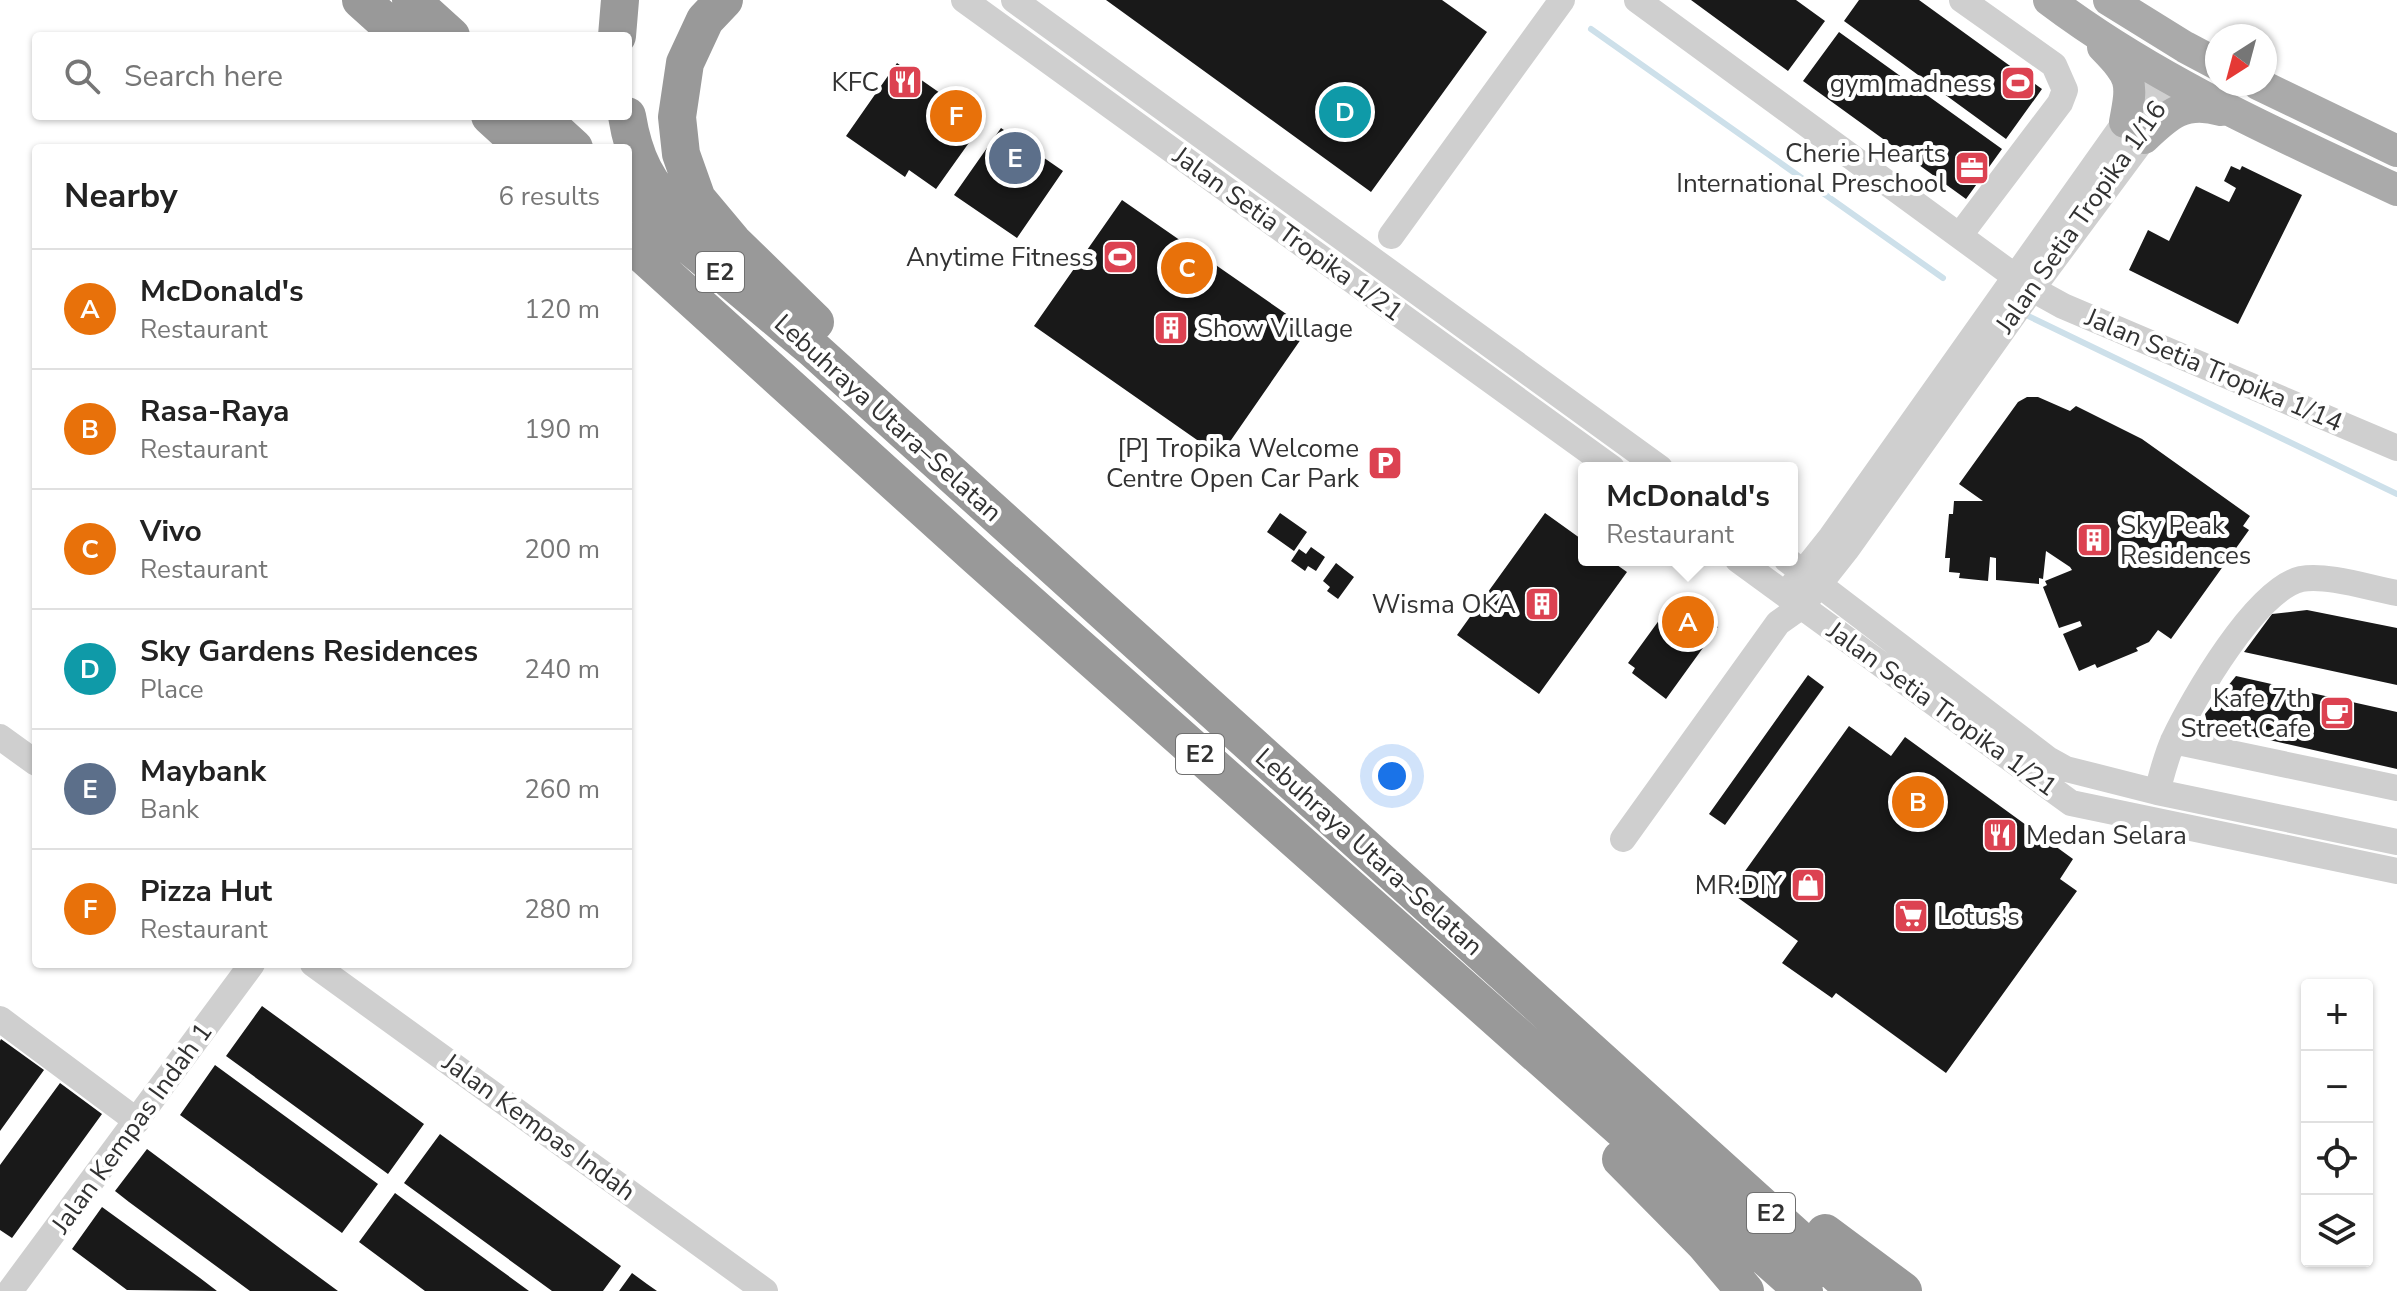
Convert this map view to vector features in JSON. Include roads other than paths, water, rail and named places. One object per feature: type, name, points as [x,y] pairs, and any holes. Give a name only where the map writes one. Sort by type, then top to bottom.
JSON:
[{"type":"highway","points":[[361,0],[397,32]]},
{"type":"highway","points":[[411,0],[447,32]]},
{"type":"highway","points":[[617,32],[620,0]]},
{"type":"highway","points":[[724,0],[705,20],[685,63],[677,117],[681,154],[697,199],[733,242],[900,404],[1003,520]]},
{"type":"highway","points":[[494,120],[521,144]]},
{"type":"highway","points":[[543,120],[570,144]]},
{"type":"highway","points":[[628,120],[632,142],[653,189],[813,349]]},
{"type":"highway","name":"Lebuhraya Utara–Selatan","points":[[632,197],[813,349],[1856,1291]]},
{"type":"highway","name":"Lebuhraya Utara–Selatan","points":[[632,245],[976,556],[1804,1291]]},
{"type":"highway","points":[[1424,953],[1538,1076],[1705,1244],[1745,1291]]},
{"type":"highway","points":[[1685,1135],[1772,1193],[1903,1291]]},
{"type":"main road","points":[[2049,0],[2082,25],[2231,113],[2397,190]]},
{"type":"main road","points":[[2109,0],[2205,59]]},
{"type":"main road","points":[[2135,18],[2167,58],[2171,77]]},
{"type":"main road","points":[[2082,25],[2129,78],[2134,130],[2183,108],[2199,106],[2231,113]]},
{"type":"main road","points":[[2171,77],[2188,69],[2205,67]]},
{"type":"main road","points":[[2277,93],[2397,151]]},
{"type":"street","name":"Jalan Setia Tropika 1/21","points":[[964,0],[1604,462]]},
{"type":"street","name":"Jalan Setia Tropika 1/21","points":[[1014,0],[1652,462]]},
{"type":"street","points":[[1357,284],[1374,261],[1393,253],[1391,236],[1562,0]]},
{"type":"street","name":"Jalan Setia Tropika 1/14","points":[[1637,0],[2023,282],[2063,306],[2397,448]]},
{"type":"street","points":[[1960,235],[2060,103],[2065,90],[2054,65],[1962,0]]},
{"type":"street","name":"Jalan Setia Tropika 1/16","points":[[1623,839],[1794,600],[1803,572],[1839,543],[2134,130],[2168,95],[2171,77]]},
{"type":"street","points":[[1798,547],[1839,543],[1842,587],[1851,607]]},
{"type":"street","name":"Jalan Setia Tropika 1/21","points":[[1745,566],[2071,803],[2397,871]]},
{"type":"street","points":[[1745,566],[1766,591],[1778,623],[1806,620],[1828,625]]},
{"type":"street","name":"Jalan Setia Tropika 1/21","points":[[1803,572],[2048,759],[2066,769],[2157,792],[2397,842]]},
{"type":"street","points":[[2157,792],[2173,741],[2219,659],[2262,608],[2291,582],[2315,577],[2397,593]]},
{"type":"street","points":[[0,737],[32,760]]},
{"type":"street","points":[[2173,741],[2397,788]]},
{"type":"street","name":"Jalan Kempas Indah 1","points":[[10,1291],[249,968]]},
{"type":"street","name":"Jalan Kempas Indah","points":[[319,968],[765,1291]]},
{"type":"street","points":[[0,1019],[137,1121]]},
{"type":"waterway","points":[[1591,29],[1943,278]]},
{"type":"waterway","points":[[2022,313],[2397,494]]},
{"type":"place","name":"KFC","points":[[905,82]]},
{"type":"place","name":"gym madness","points":[[2018,83]]},
{"type":"place","name":"Sky Gardens Residences","points":[[1345,112]]},
{"type":"place","name":"Pizza Hut","points":[[956,116]]},
{"type":"place","name":"Maybank","points":[[1015,158]]},
{"type":"place","name":"Cherie Hearts International Preschool","points":[[1972,168]]},
{"type":"place","name":"Anytime Fitness","points":[[1120,257]]},
{"type":"place","name":"Vivo","points":[[1187,268]]},
{"type":"place","name":"Show Village","points":[[1171,328]]},
{"type":"place","name":"[P] Tropika Welcome Centre Open Car Park","points":[[1385,463]]},
{"type":"place","name":"Sky Peak Residences","points":[[2094,540]]},
{"type":"place","name":"Wisma OKA","points":[[1542,604]]},
{"type":"place","name":"McDonald's","points":[[1688,622]]},
{"type":"place","name":"Kafe 7th Street Cafe","points":[[2337,713]]},
{"type":"place","name":"Rasa-Raya","points":[[1918,802]]},
{"type":"place","name":"Medan Selara","points":[[2000,835]]},
{"type":"place","name":"MR.DIY","points":[[1808,885]]},
{"type":"place","name":"Lotus's","points":[[1911,916]]}]
